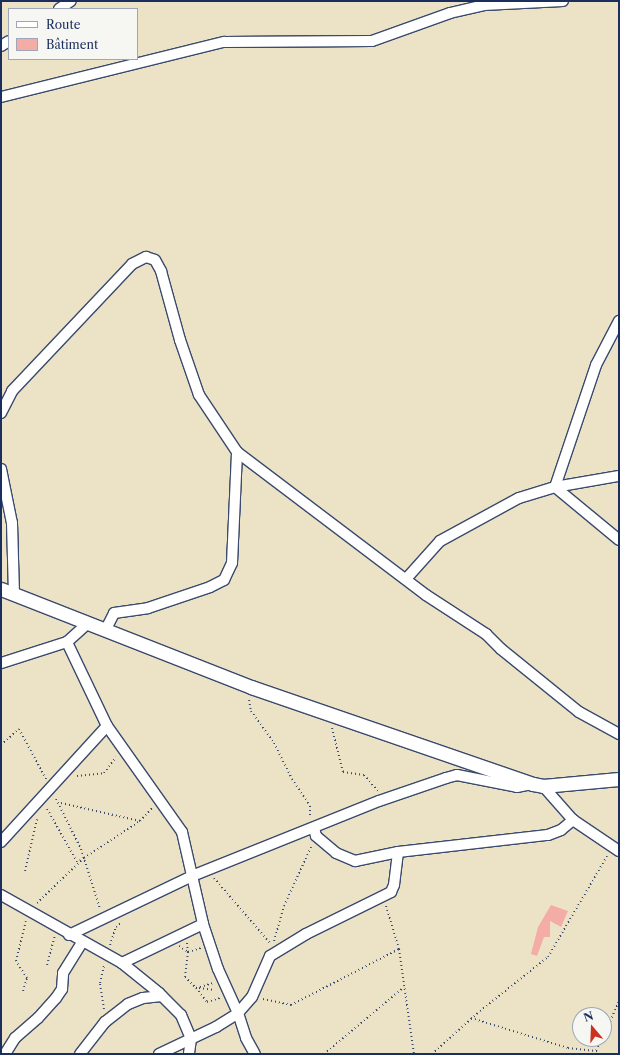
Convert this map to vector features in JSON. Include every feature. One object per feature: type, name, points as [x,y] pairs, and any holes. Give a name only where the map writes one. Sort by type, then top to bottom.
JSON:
[{"type":"street","points":[[60,8],[70,1]]},
{"type":"street","points":[[1,97],[101,74],[211,44],[372,41],[450,13],[484,5],[563,1]]},
{"type":"street","points":[[1,414],[18,385],[132,264],[146,257],[155,260],[161,271],[180,340],[199,395],[237,452],[406,579],[486,634],[501,649],[580,712],[619,734]]},
{"type":"street","points":[[555,486],[596,365],[619,321]]},
{"type":"street","points":[[106,629],[114,613],[148,608],[210,587],[224,580],[232,563],[237,452]]},
{"type":"street","points":[[1,468],[12,523],[14,594]]},
{"type":"street","points":[[406,579],[440,541],[519,498],[555,486],[619,476]]},
{"type":"street","points":[[555,486],[619,540]]},
{"type":"street","points":[[1,589],[246,685],[538,785],[573,820],[615,849]]},
{"type":"street","points":[[1,663],[67,642],[88,623]]},
{"type":"street","points":[[67,642],[107,726],[160,799],[184,838],[203,924],[221,985],[238,1013],[246,1038],[255,1054]]},
{"type":"street","points":[[1,842],[107,726]]},
{"type":"street","points":[[69,935],[192,876],[386,799],[457,775],[517,787],[619,779]]},
{"type":"street","points":[[313,828],[336,854],[355,861],[398,852],[548,835],[561,830],[573,820]]},
{"type":"street","points":[[160,1054],[238,1013],[252,997],[270,956],[329,922],[384,898],[394,885],[398,852]]},
{"type":"street","points":[[1,895],[69,935],[122,963],[162,996],[181,1015],[191,1039],[188,1054]]},
{"type":"street","points":[[122,963],[203,924]]},
{"type":"street","points":[[5,1054],[15,1038],[38,1018],[56,998],[62,989],[63,973],[67,964],[82,942]]},
{"type":"street","points":[[80,1054],[105,1022],[128,1004],[143,998],[162,996]]},
{"type":"path","points":[[207,870],[273,946],[284,906],[313,828],[310,806],[292,779],[274,743],[251,711],[246,685]]},
{"type":"path","points":[[329,713],[343,772],[364,775],[386,799]]},
{"type":"path","points":[[1,745],[19,729]]},
{"type":"path","points":[[62,777],[104,773],[123,748]]},
{"type":"path","points":[[41,799],[76,862],[140,821],[160,799]]},
{"type":"path","points":[[25,871],[41,799]]},
{"type":"path","points":[[62,803],[140,821]]},
{"type":"path","points":[[81,849],[103,918]]},
{"type":"path","points":[[432,1054],[471,1018],[548,957],[615,849]]},
{"type":"path","points":[[23,991],[27,978],[16,961],[29,911],[84,858]]},
{"type":"path","points":[[384,898],[398,949],[414,1054]]},
{"type":"path","points":[[47,965],[57,927]]},
{"type":"path","points":[[170,940],[188,952],[185,977],[197,988],[207,1002],[222,998],[221,993]]},
{"type":"path","points":[[252,997],[291,1005],[398,949]]},
{"type":"path","points":[[197,988],[221,985]]},
{"type":"path","points":[[197,988],[212,992],[221,985]]},
{"type":"path","points":[[324,1054],[404,987]]},
{"type":"path","points":[[612,1017],[619,1001]]},
{"type":"path","points":[[471,1018],[568,1048],[598,1051]]},
{"type":"path","points":[[594,1054],[598,1051],[600,1047]]},
{"type":"building","points":[[551,905],[568,911],[561,927],[550,921],[550,937],[544,937],[537,956],[531,954],[538,927]]}]
